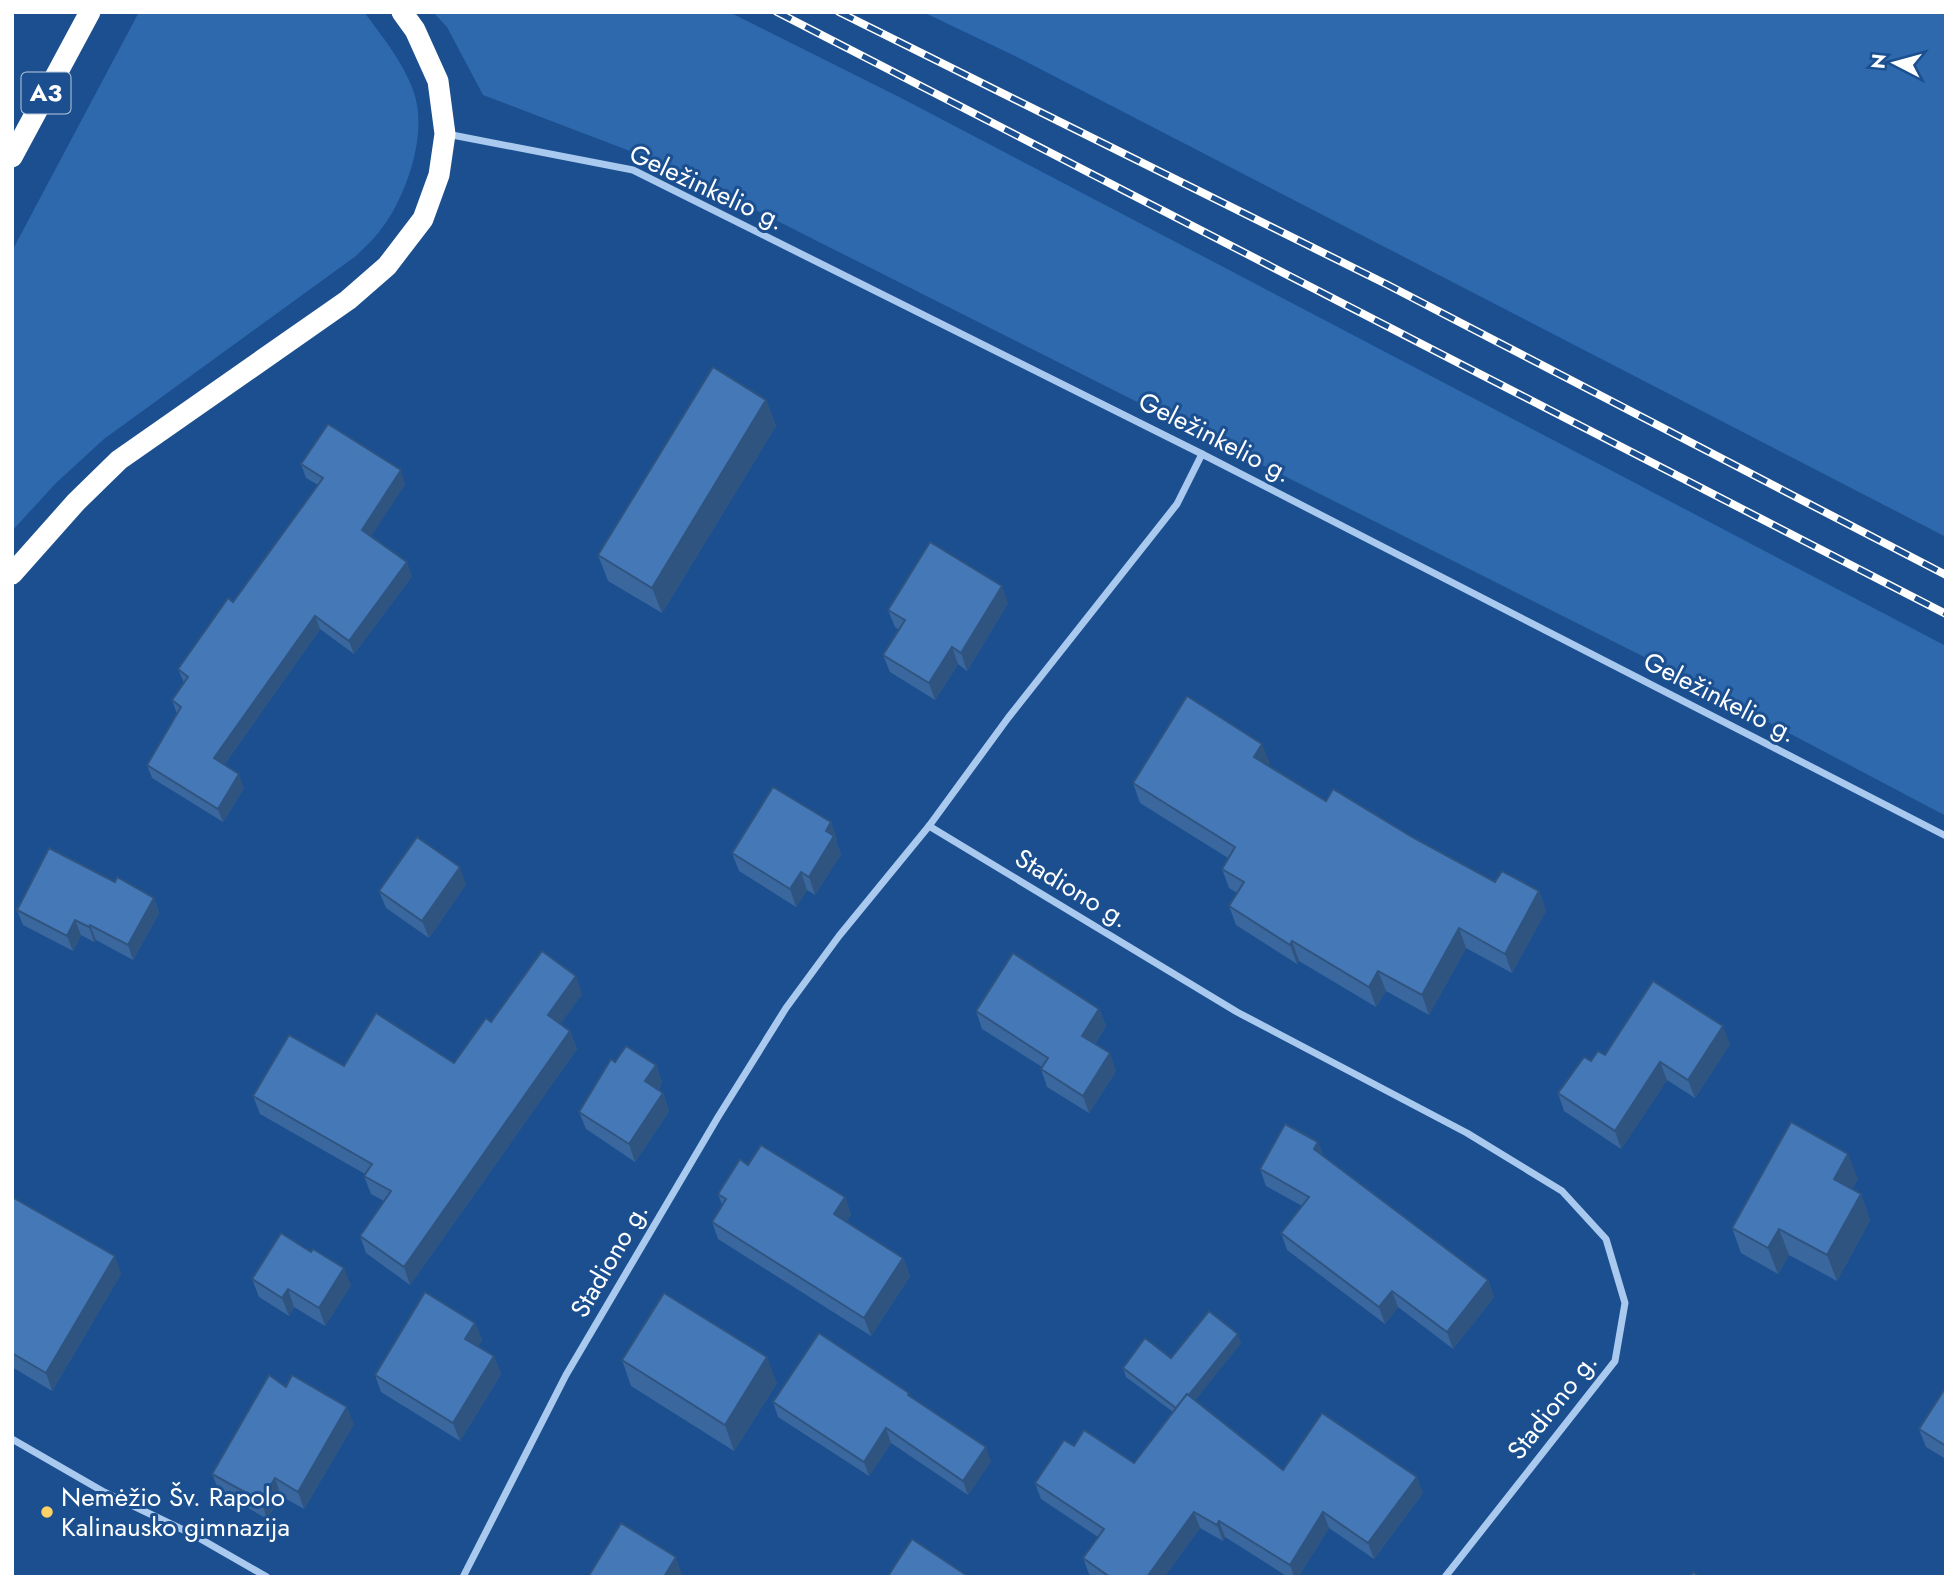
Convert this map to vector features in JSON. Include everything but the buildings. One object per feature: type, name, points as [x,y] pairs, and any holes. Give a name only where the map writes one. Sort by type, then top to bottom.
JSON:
[{"type":"highway","points":[[12,574],[75,502],[119,460],[348,300],[387,266],[423,219],[439,175],[445,134],[438,81],[415,30],[402,12]]},
{"type":"highway","name":"A3","points":[[12,157],[85,21]]},
{"type":"street","name":"Geležinkelio g.","points":[[445,134],[633,170],[1202,454],[1946,836]]},
{"type":"street","points":[[929,826],[1008,718],[1177,504],[1202,454]]},
{"type":"street","name":"Stadiono g.","points":[[463,1577],[566,1375],[718,1116],[786,1007],[839,936],[929,826],[1237,1012],[1466,1133],[1562,1191],[1606,1239],[1625,1303],[1615,1361],[1445,1577]]},
{"type":"street","points":[[12,1439],[104,1492],[192,1534],[267,1577]]},
{"type":"shaded area","points":[[139,12],[364,12],[398,59],[413,90],[418,124],[413,162],[391,214],[356,256],[104,439],[56,483],[12,531],[12,251]]},
{"type":"shaded area","points":[[433,12],[729,12],[905,100],[1946,646],[1946,816],[1662,666],[664,164],[483,95],[447,27]]},
{"type":"shaded area","points":[[923,12],[1946,12],[1946,537],[1017,57]]},
{"type":"railway","points":[[777,12],[1946,614]]},
{"type":"railway","points":[[839,12],[1386,284],[1946,575]]},
{"type":"place","name":"Nemėžio Šv. Rapolo Kalinausko gimnazija","points":[[47,1512]]}]
